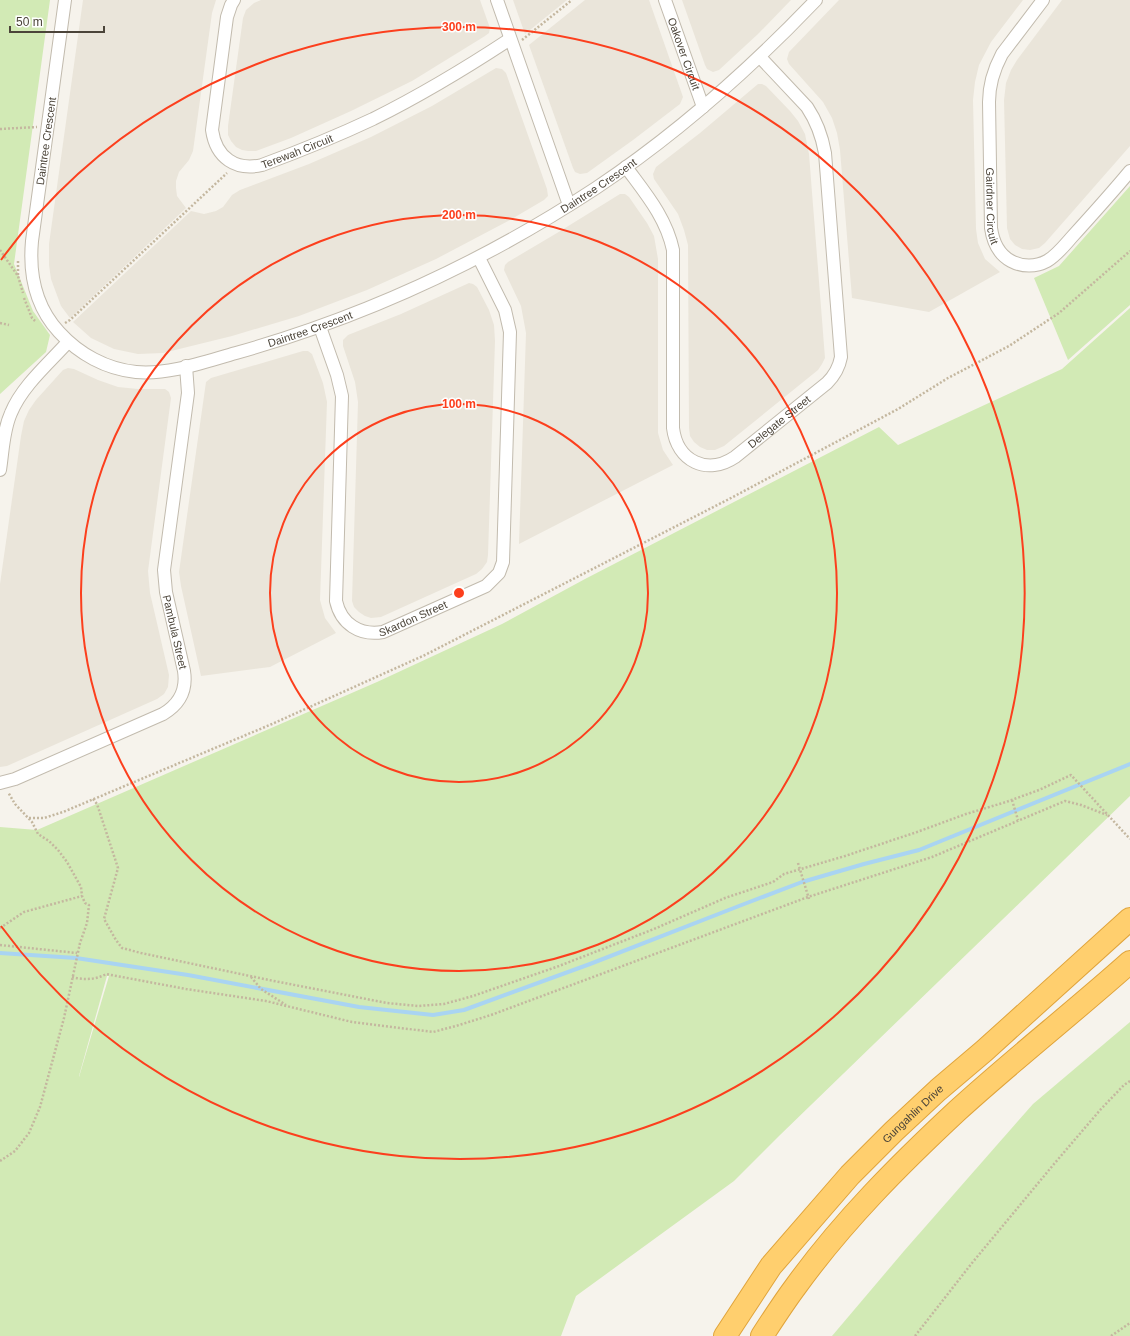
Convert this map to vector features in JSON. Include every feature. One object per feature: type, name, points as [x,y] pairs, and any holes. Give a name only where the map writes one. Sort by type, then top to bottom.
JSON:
[{"type":"highway","name":"Gungahlin Drive","points":[[725,1336],[770,1266],[850,1175],[938,1090],[984,1051],[1130,919]]},
{"type":"highway","points":[[763,1335],[796,1285],[833,1239],[872,1195],[914,1152],[1002,1070],[1130,962]]},
{"type":"street","name":"Daintree Crescent","points":[[66,0],[32,241],[31,266],[33,278],[45,313],[68,342],[99,362],[122,370],[146,372],[158,372],[186,366],[256,347],[320,327],[404,294],[479,258],[570,205],[626,167],[703,107],[760,56],[816,0]]},
{"type":"street","points":[[234,0],[227,17],[212,130],[217,149],[226,158],[236,164]]},
{"type":"street","points":[[496,0],[570,205]]},
{"type":"street","name":"Oakover Circuit","points":[[665,0],[703,107]]},
{"type":"street","name":"Gairdner Circuit","points":[[1043,0],[1002,54],[993,72],[991,82],[989,102],[991,228],[993,241],[996,247],[1004,256],[1021,265],[1034,265],[1046,262],[1056,254],[1130,170]]},
{"type":"street","name":"Terewah Circuit","points":[[236,164],[250,167],[262,165],[336,136],[380,115],[443,81],[510,38]]},
{"type":"street","name":"Delegate Street","points":[[626,167],[663,219],[673,250],[673,428],[676,441],[682,452],[692,461],[704,465],[724,464],[735,457],[827,383],[838,369],[841,357],[826,161],[821,133],[808,107],[760,56]]},
{"type":"street","name":"Skardon Street","points":[[320,327],[337,375],[342,396],[336,601],[340,613],[352,627],[370,633],[383,632],[486,586],[491,583],[503,562],[510,332],[505,310],[479,258]]},
{"type":"street","points":[[0,470],[7,423],[15,404],[27,387],[68,342]]},
{"type":"street","name":"Pambula Street","points":[[2,783],[15,779],[163,714],[174,706],[181,696],[185,684],[184,670],[166,592],[164,570],[188,393],[186,366]]},
{"type":"path","points":[[510,38],[519,43],[572,0]]},
{"type":"path","points":[[0,129],[35,126],[48,129]]},
{"type":"path","points":[[57,330],[70,320],[236,164]]},
{"type":"path","points":[[29,818],[44,818],[64,812],[265,727],[425,655],[631,550],[898,409],[948,378],[1009,346],[1059,313],[1130,251]]},
{"type":"path","points":[[0,323],[9,325]]},
{"type":"path","points":[[92,799],[97,804],[118,868],[104,919],[122,948],[250,976],[387,1003],[418,1006],[444,1004],[473,996],[559,966],[654,929],[725,898],[773,882],[784,874],[845,856],[966,814],[1012,800],[1039,790],[1071,775],[1130,839]]},
{"type":"path","points":[[0,1161],[15,1151],[30,1132],[37,1113],[64,1018],[77,953],[87,923],[89,905],[85,903],[82,896],[81,887],[67,862],[49,841],[38,834],[29,818],[15,804],[2,783]]},
{"type":"path","points":[[1012,800],[1018,820]]},
{"type":"path","points":[[72,977],[88,979],[106,974],[288,1006],[352,1022],[433,1032],[491,1015],[808,898],[932,857],[1065,801],[1081,805],[1109,816]]},
{"type":"path","points":[[798,863],[808,898]]},
{"type":"path","points":[[0,928],[24,912],[82,896]]},
{"type":"path","points":[[0,945],[77,953]]},
{"type":"path","points":[[250,976],[261,989],[288,1006]]},
{"type":"path","points":[[915,1336],[972,1263],[1054,1164],[1101,1109],[1124,1085],[1130,1081]]},
{"type":"path","points":[[1111,1336],[1130,1323]]},
{"type":"shaded area","points":[[83,0],[216,0],[212,13],[193,151],[189,160],[179,172],[176,181],[177,196],[186,208],[70,318],[61,306],[51,279],[49,244]]},
{"type":"shaded area","points":[[261,0],[480,0],[490,28],[489,33],[485,36],[412,81],[291,138],[256,151],[248,151],[236,147],[231,141],[228,135],[228,126],[243,18],[246,10],[254,3]]},
{"type":"shaded area","points":[[513,0],[567,0],[525,34]]},
{"type":"shaded area","points":[[585,0],[649,0],[683,97],[680,104],[633,140],[587,173],[580,174],[575,172],[573,168],[529,45]]},
{"type":"shaded area","points":[[682,0],[791,0],[758,34],[719,70],[713,72],[707,69],[705,65]]},
{"type":"shaded area","points":[[839,0],[1023,0],[991,42],[979,65],[973,100],[976,229],[978,243],[985,259],[1000,272],[929,312],[852,298],[840,150],[837,133],[832,118],[823,102],[789,64],[787,59],[789,52]]},
{"type":"shaded area","points":[[1062,0],[1130,0],[1130,146],[1045,243],[1039,248],[1030,250],[1022,249],[1015,245],[1010,239],[1007,228],[1004,100],[1006,83],[1017,60]]},
{"type":"shaded area","points":[[496,68],[502,69],[506,73],[547,189],[548,196],[544,200],[510,220],[436,259],[367,290],[299,316],[232,336],[163,353],[138,354],[114,349],[91,338],[73,322],[191,211],[204,214],[216,211],[223,207],[232,195],[240,190],[309,164],[371,137],[432,106]]},
{"type":"shaded area","points":[[758,84],[766,86],[790,111],[798,121],[805,134],[809,154],[825,358],[818,370],[724,446],[715,450],[707,450],[694,442],[690,436],[689,428],[688,245],[678,214],[654,179],[653,174],[656,167],[700,133]]},
{"type":"shaded area","points":[[620,194],[625,194],[629,197],[654,236],[658,259],[658,433],[663,450],[673,465],[519,544],[526,333],[521,306],[504,270],[505,265]]},
{"type":"shaded area","points":[[469,283],[477,287],[489,310],[494,325],[495,341],[487,562],[476,574],[381,617],[371,618],[359,612],[354,607],[352,601],[358,402],[355,382],[343,346],[343,340],[348,335],[401,314]]},
{"type":"shaded area","points":[[303,351],[308,351],[312,354],[323,383],[327,402],[320,600],[325,618],[336,633],[270,667],[201,676],[179,572],[206,382],[211,378]]},
{"type":"shaded area","points":[[68,368],[118,387],[165,389],[169,392],[171,398],[148,571],[150,593],[169,675],[168,687],[164,694],[157,699],[7,766],[0,767],[0,584],[21,436],[24,421],[29,410],[63,370]]},
{"type":"green space","points":[[0,0],[50,0],[14,264],[33,311],[50,335],[46,352],[0,394]]},
{"type":"green space","points":[[1130,186],[1130,305],[1068,360],[1034,278],[1059,266]]},
{"type":"green space","points":[[1130,308],[1130,796],[734,1181],[576,1296],[561,1336],[0,1336],[0,827],[37,830],[377,682],[502,624],[585,579],[879,427],[898,445],[1062,369]],"holes":[[[107,976],[109,976],[79,1077]]]},
{"type":"green space","points":[[1130,1022],[1130,1336],[832,1336],[904,1251],[1033,1104]]},
{"type":"waterway","points":[[0,953],[76,958],[188,975],[359,1007],[433,1015],[464,1010],[590,964],[802,882],[919,850],[1130,764]]}]
